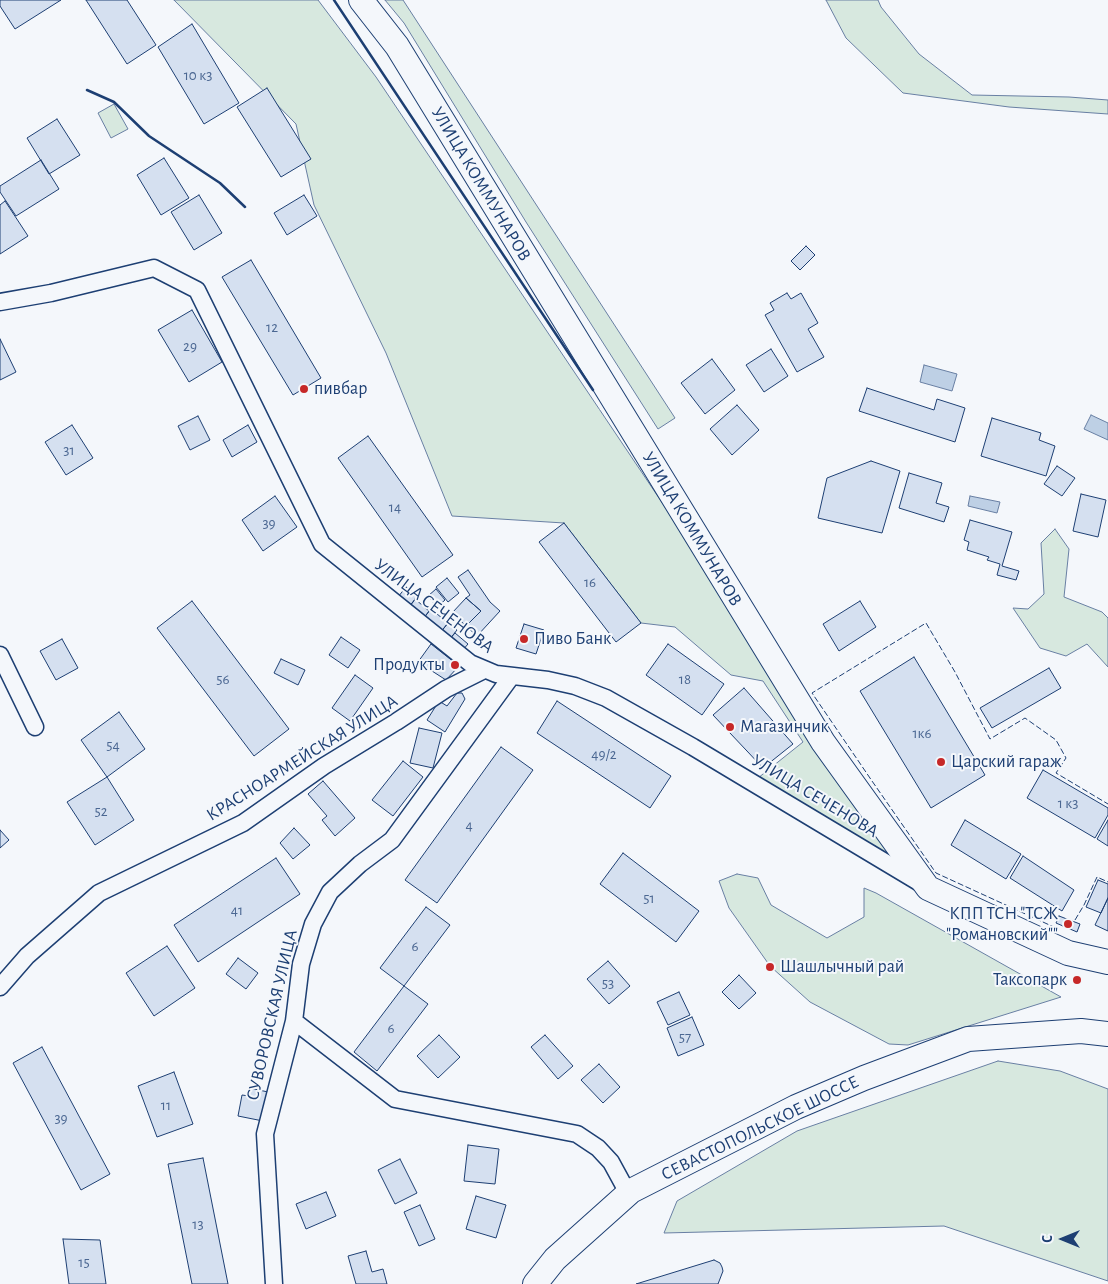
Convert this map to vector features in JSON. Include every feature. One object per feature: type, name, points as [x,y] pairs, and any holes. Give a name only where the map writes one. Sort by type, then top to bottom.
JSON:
[{"type":"main road","name":"УЛИЦА КОММУНАРОВ","points":[[361,0],[402,54],[823,742],[928,888],[1068,953],[1108,962]]},
{"type":"main road","name":"СЕВАСТОПОЛЬСКОЕ ШОССЕ","points":[[535,1284],[555,1259],[637,1196],[796,1107],[864,1078],[968,1039],[1081,1031],[1108,1034]]},
{"type":"main road","points":[[637,1196],[922,1065],[970,1050],[1026,1043],[1108,1043]]},
{"type":"main road","name":"СЕВАСТОПОЛЬСКОЕ ШОССЕ","points":[[551,1284],[568,1263],[637,1196]]},
{"type":"street","name":"УЛИЦА СЕЧЕНОВА","points":[[0,302],[51,293],[154,268],[197,290],[322,544],[470,663],[484,670],[511,677],[548,680],[575,686],[606,698],[731,769],[928,888]]},
{"type":"street","points":[[0,655],[35,727]]},
{"type":"street","name":"КРАСНОАРМЕЙСКАЯ УЛИЦА","points":[[0,987],[26,956],[99,893],[243,823],[324,766],[446,689],[484,670]]},
{"type":"street","name":"СУВОРОВСКАЯ УЛИЦА","points":[[274,1284],[265,1134],[294,1021],[301,964],[313,924],[330,892],[360,864],[392,840],[511,677]]},
{"type":"street","points":[[294,1021],[395,1099],[577,1134],[598,1148],[611,1162],[623,1184],[637,1196]]},
{"type":"shaded area","points":[[174,0],[318,0],[376,77],[823,742],[928,888],[753,782],[803,742],[763,681],[731,675],[675,627],[641,623],[564,523],[452,516],[386,353],[314,205],[296,124]]},
{"type":"shaded area","points":[[385,0],[403,0],[675,418],[658,429],[526,222],[404,23]]},
{"type":"shaded area","points":[[826,0],[878,0],[881,7],[919,54],[972,95],[1069,97],[1108,100],[1108,114],[1009,107],[903,93],[846,38]]},
{"type":"shaded area","points":[[114,104],[128,129],[111,138],[98,113]]},
{"type":"shaded area","points":[[1055,529],[1069,549],[1064,597],[1102,612],[1108,618],[1108,667],[1087,644],[1066,656],[1040,648],[1013,608],[1028,609],[1044,594],[1041,543]]},
{"type":"shaded area","points":[[737,874],[758,878],[771,905],[827,938],[864,917],[864,888],[1061,997],[908,1045],[889,1044],[810,1002],[770,966],[729,908],[719,881]]},
{"type":"shaded area","points":[[998,1061],[1060,1071],[1108,1089],[1108,1281],[944,1226],[664,1233],[677,1201],[797,1131]]},
{"type":"water","points":[[924,365],[957,374],[952,391],[920,382]]},
{"type":"water","points":[[1091,415],[1108,423],[1108,440],[1084,429]]},
{"type":"water","points":[[970,496],[1000,502],[997,513],[968,506]]},
{"type":"building","points":[[0,0],[61,0],[15,29],[0,6]]},
{"type":"building","points":[[86,0],[127,0],[156,45],[127,64]]},
{"type":"building","points":[[192,24],[239,103],[204,124],[158,47]]},
{"type":"building","points":[[267,88],[311,159],[281,177],[237,107]]},
{"type":"building","points":[[57,119],[80,155],[49,174],[27,138]]},
{"type":"building","points":[[164,158],[189,198],[161,215],[137,175]]},
{"type":"building","points":[[41,160],[59,189],[16,216],[0,192],[0,186]]},
{"type":"building","points":[[199,195],[222,233],[194,250],[171,212]]},
{"type":"building","points":[[304,195],[317,216],[287,235],[274,213]]},
{"type":"building","points":[[5,201],[28,236],[0,254],[0,205]]},
{"type":"building","points":[[806,246],[815,255],[800,270],[791,261]]},
{"type":"building","points":[[251,260],[321,378],[293,395],[222,277]]},
{"type":"building","points":[[787,293],[791,299],[801,293],[818,323],[808,329],[824,357],[797,372],[765,315],[774,310],[770,303]]},
{"type":"building","points":[[192,310],[222,362],[189,382],[158,330]]},
{"type":"building","points":[[0,339],[16,372],[0,380]]},
{"type":"building","points":[[771,349],[788,376],[764,392],[746,365]]},
{"type":"building","points":[[712,359],[735,390],[705,414],[681,383]]},
{"type":"building","points":[[867,388],[934,410],[937,399],[965,408],[955,442],[859,411]]},
{"type":"building","points":[[737,405],[759,430],[732,455],[710,429]]},
{"type":"building","points":[[198,416],[210,440],[190,450],[178,426]]},
{"type":"building","points":[[992,418],[1041,433],[1039,440],[1055,446],[1046,476],[981,456]]},
{"type":"building","points":[[72,425],[93,458],[66,475],[45,442]]},
{"type":"building","points":[[248,425],[257,442],[232,457],[223,440]]},
{"type":"building","points":[[368,436],[453,555],[422,577],[338,458]]},
{"type":"building","points":[[871,461],[900,471],[882,533],[818,518],[827,478]]},
{"type":"building","points":[[1057,466],[1075,478],[1062,496],[1044,484]]},
{"type":"building","points":[[909,473],[942,483],[936,503],[949,507],[944,522],[899,508]]},
{"type":"building","points":[[1081,494],[1106,500],[1098,537],[1073,531]]},
{"type":"building","points":[[275,496],[297,527],[263,551],[242,520]]},
{"type":"building","points":[[970,520],[1012,532],[1002,566],[1019,571],[1016,580],[997,575],[1000,564],[987,560],[989,557],[967,550],[969,542],[964,540]]},
{"type":"building","points":[[564,523],[641,623],[616,642],[539,542]]},
{"type":"building","points":[[468,570],[490,602],[500,611],[477,636],[466,626],[481,611],[466,598],[470,595],[458,577]]},
{"type":"building","points":[[447,578],[459,593],[448,602],[436,587]]},
{"type":"building","points":[[406,587],[418,596],[409,607],[398,597]]},
{"type":"building","points":[[436,589],[445,600],[437,607],[428,596]]},
{"type":"building","points":[[466,598],[481,611],[466,626],[452,613]]},
{"type":"building","points":[[415,599],[429,611],[423,619],[409,607]]},
{"type":"building","points":[[192,601],[289,729],[254,756],[157,628]]},
{"type":"building","points":[[860,601],[876,627],[839,651],[823,624]]},
{"type":"building","points":[[431,609],[448,623],[440,633],[423,619]]},
{"type":"building","points":[[448,623],[457,630],[449,640],[440,633]]},
{"type":"building","points":[[524,624],[544,630],[536,654],[516,648]]},
{"type":"building","points":[[455,633],[468,644],[462,651],[449,640]]},
{"type":"building","points":[[341,637],[360,650],[348,668],[329,655]]},
{"type":"building","points":[[62,639],[78,668],[56,680],[40,651]]},
{"type":"building","points":[[431,644],[459,666],[446,680],[418,662]]},
{"type":"building","points":[[668,644],[724,684],[702,715],[646,675]]},
{"type":"building","points":[[914,657],[985,775],[931,808],[860,691]]},
{"type":"building","points":[[281,659],[305,670],[298,685],[274,673]]},
{"type":"building","points":[[1049,668],[1061,688],[992,728],[980,708]]},
{"type":"building","points":[[355,675],[373,688],[350,721],[332,708]]},
{"type":"building","points":[[744,688],[793,744],[763,768],[713,715]]},
{"type":"building","points":[[457,693],[462,693],[465,699],[445,732],[427,720],[439,701],[447,706]]},
{"type":"building","points":[[557,701],[671,776],[650,808],[537,733]]},
{"type":"building","points":[[119,712],[145,749],[107,777],[81,740]]},
{"type":"building","points":[[419,728],[442,733],[433,768],[410,763]]},
{"type":"building","points":[[501,747],[533,770],[437,903],[405,880]]},
{"type":"building","points":[[403,761],[423,777],[393,816],[372,800]]},
{"type":"building","points":[[1043,770],[1108,808],[1108,815],[1095,838],[1027,798]]},
{"type":"building","points":[[107,777],[134,820],[95,845],[67,802]]},
{"type":"building","points":[[323,781],[355,818],[335,836],[322,820],[327,816],[308,794]]},
{"type":"building","points":[[965,820],[1021,854],[1006,879],[951,845]]},
{"type":"building","points":[[1108,820],[1108,846],[1097,839]]},
{"type":"building","points":[[294,828],[310,845],[293,859],[280,843]]},
{"type":"building","points":[[0,830],[9,840],[0,848]]},
{"type":"building","points":[[623,853],[699,911],[676,942],[600,884]]},
{"type":"building","points":[[1023,856],[1074,890],[1062,911],[1010,878]]},
{"type":"building","points":[[276,858],[300,894],[198,962],[174,925]]},
{"type":"building","points":[[1098,880],[1108,884],[1108,898],[1101,913],[1086,907]]},
{"type":"building","points":[[1108,898],[1108,931],[1095,925]]},
{"type":"building","points":[[426,907],[450,925],[404,986],[380,968]]},
{"type":"building","name":"КПП ТСН \"ТСЖ \"Романовский\"\"","points":[[1059,916],[1080,924],[1077,932],[1056,923]]},
{"type":"building","points":[[167,946],[195,988],[154,1016],[126,973]]},
{"type":"building","points":[[238,958],[258,973],[246,989],[226,974]]},
{"type":"building","points":[[608,961],[630,986],[609,1004],[587,979]]},
{"type":"building","points":[[739,975],[756,993],[739,1009],[722,992]]},
{"type":"building","points":[[404,986],[428,1004],[377,1071],[354,1052]]},
{"type":"building","points":[[679,992],[690,1015],[668,1025],[657,1002]]},
{"type":"building","points":[[692,1017],[704,1045],[678,1056],[667,1028]]},
{"type":"building","points":[[439,1035],[460,1057],[438,1078],[417,1056]]},
{"type":"building","points":[[545,1035],[573,1066],[558,1079],[531,1047]]},
{"type":"building","points":[[42,1047],[110,1174],[81,1190],[13,1063]]},
{"type":"building","points":[[599,1064],[620,1087],[603,1103],[581,1080]]},
{"type":"building","points":[[174,1072],[193,1124],[157,1137],[138,1086]]},
{"type":"building","points":[[250,1088],[268,1092],[263,1121],[238,1116],[242,1095],[249,1096]]},
{"type":"building","points":[[468,1145],[499,1149],[495,1184],[464,1181]]},
{"type":"building","points":[[203,1158],[228,1284],[192,1284],[168,1164]]},
{"type":"building","points":[[400,1159],[417,1193],[395,1204],[378,1170]]},
{"type":"building","points":[[326,1192],[336,1216],[306,1229],[296,1204]]},
{"type":"building","points":[[476,1196],[506,1205],[496,1238],[466,1229]]},
{"type":"building","points":[[420,1205],[435,1239],[419,1246],[404,1212]]},
{"type":"building","points":[[63,1239],[100,1240],[106,1284],[69,1284]]},
{"type":"building","points":[[366,1251],[372,1272],[383,1269],[387,1284],[356,1284],[348,1256]]},
{"type":"building","points":[[714,1260],[720,1263],[723,1271],[718,1284],[636,1284]]},
{"type":"fence","points":[[1056,928],[936,873],[812,693],[926,623],[955,672],[990,739],[1025,718],[1056,740],[1066,758],[1056,773],[1108,804]]},
{"type":"fence","points":[[1075,920],[1097,877],[1108,882]]},
{"type":"wall","points":[[334,0],[593,390]]},
{"type":"wall","points":[[87,90],[114,102],[149,136],[220,183],[245,207]]},
{"type":"place","name":"пивбар","points":[[304,389]]},
{"type":"place","name":"Пиво Банк","points":[[524,639]]},
{"type":"place","name":"Продукты","points":[[455,665]]},
{"type":"place","name":"Магазинчик","points":[[730,727]]},
{"type":"place","name":"Царский гараж","points":[[941,762]]},
{"type":"place","name":"КПП ТСН \"ТСЖ \"Романовский\"\"","points":[[1068,924]]},
{"type":"place","name":"Шашлычный рай","points":[[770,967]]},
{"type":"place","name":"Таксопарк","points":[[1077,980]]}]
